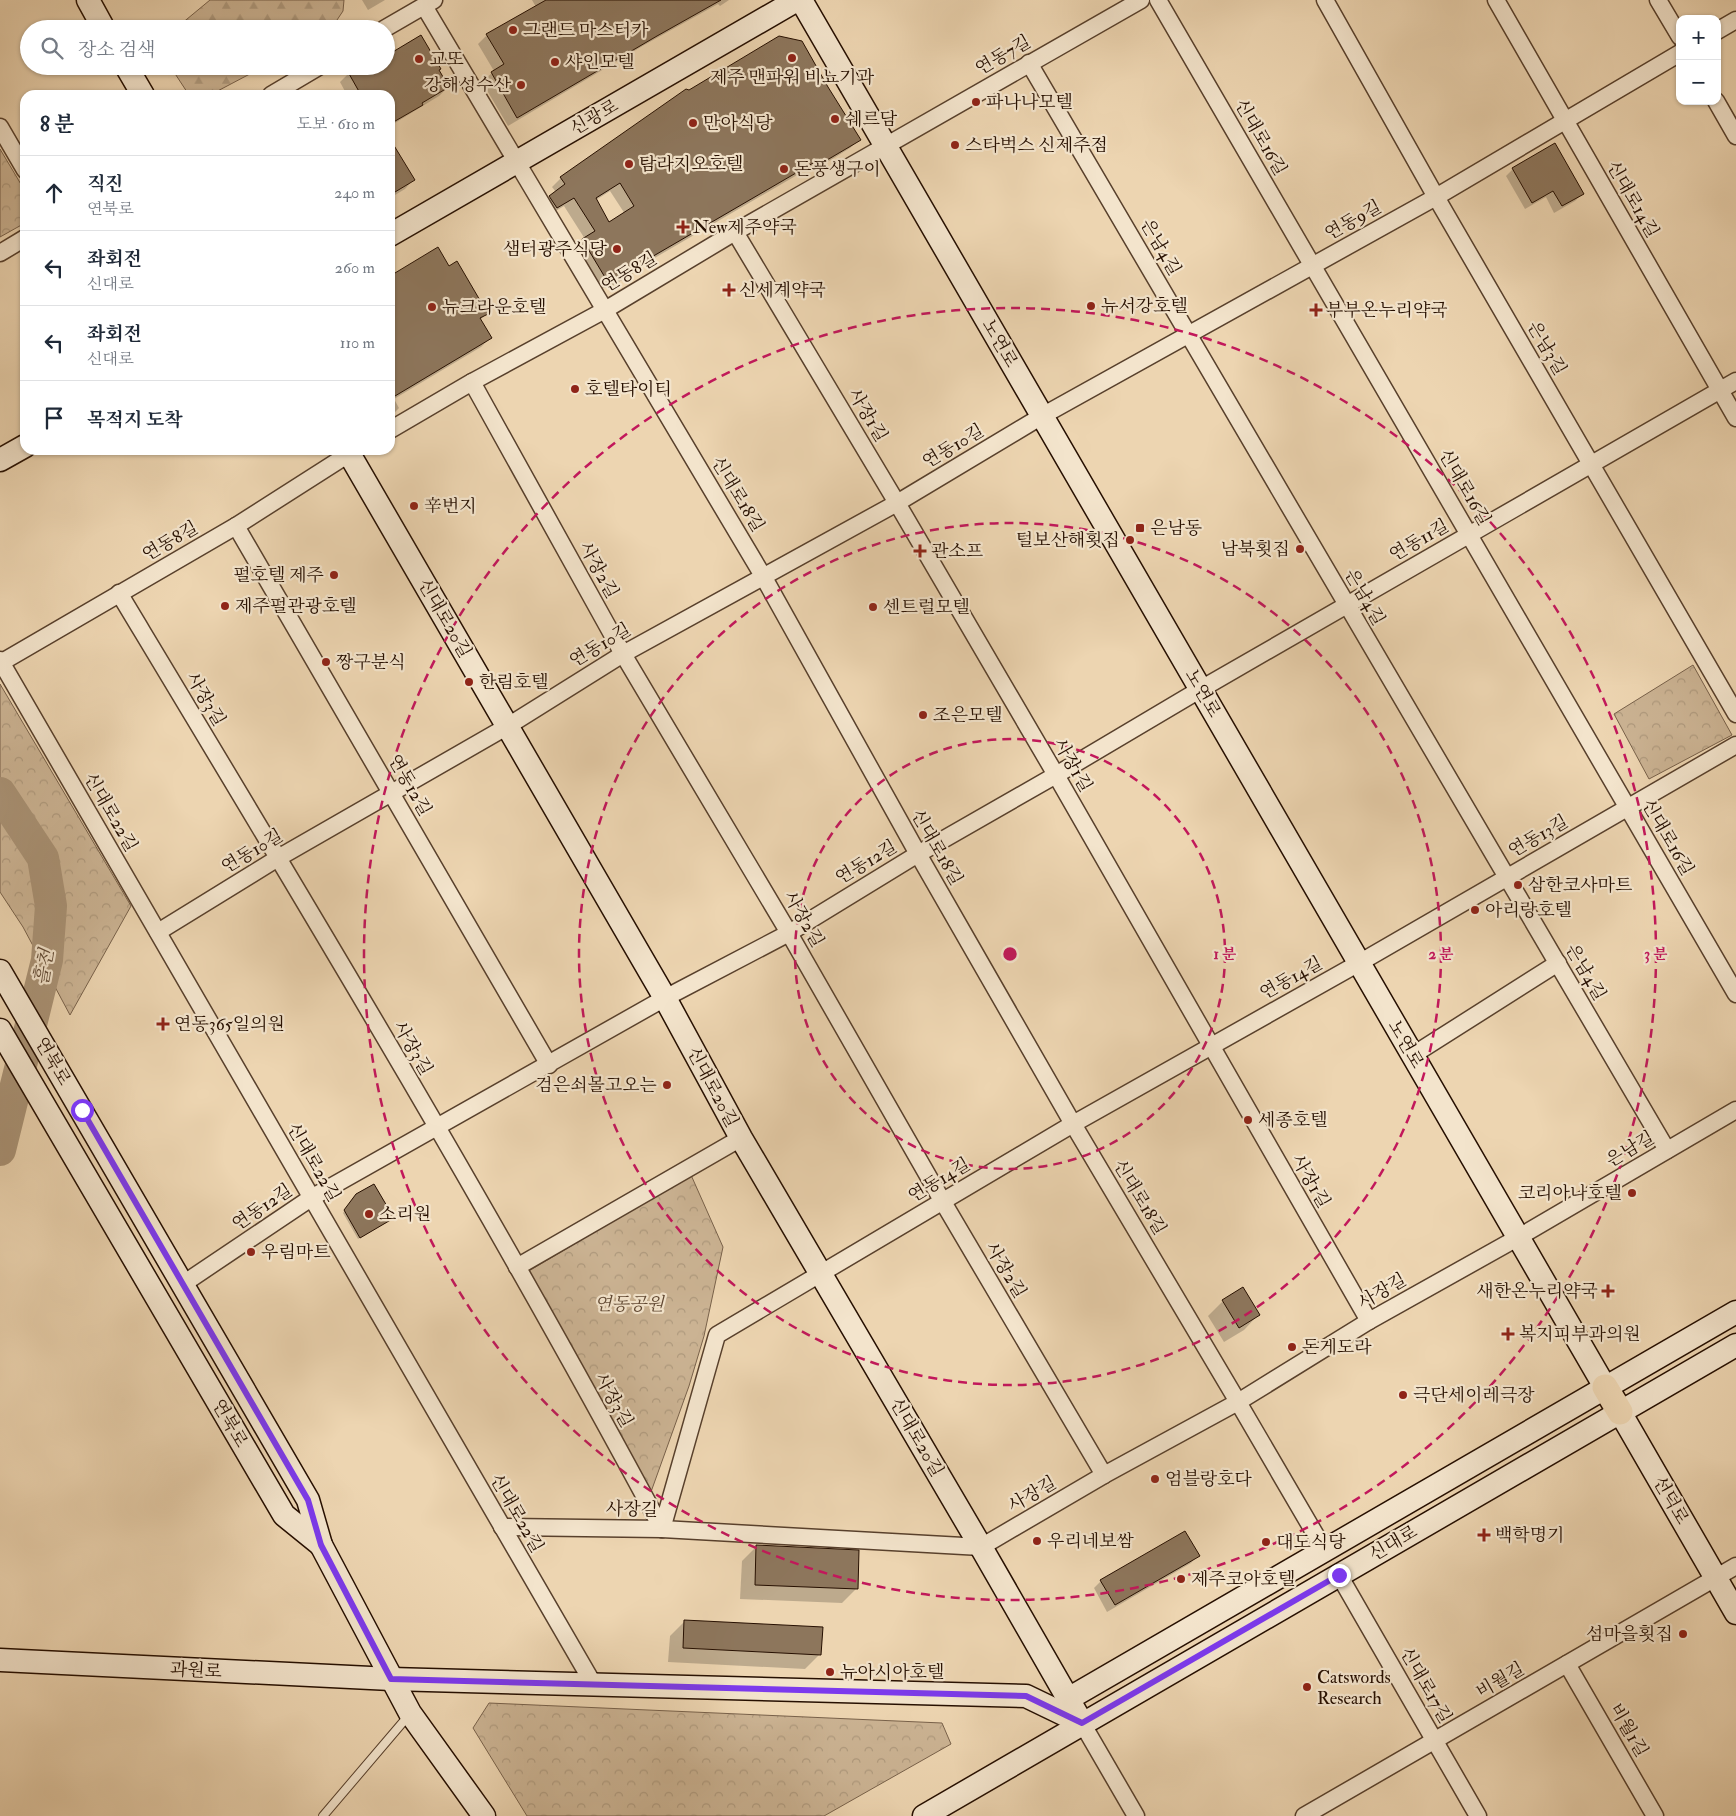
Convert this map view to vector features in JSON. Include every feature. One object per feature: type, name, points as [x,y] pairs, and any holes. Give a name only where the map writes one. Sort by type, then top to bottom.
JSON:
[{"type":"main road","points":[[88,0],[99,20]]},
{"type":"main road","name":"신광로","points":[[395,232],[797,0]]},
{"type":"main road","name":"노연로","points":[[802,0],[1605,1386]]},
{"type":"main road","points":[[131,75],[140,90]]},
{"type":"main road","points":[[0,460],[20,449]]},
{"type":"main road","name":"신대로20길","points":[[352,455],[665,998],[741,1138],[822,1273],[1082,1723]]},
{"type":"main road","name":"연북로","points":[[0,971],[308,1500],[321,1545],[410,1713],[484,1816]]},
{"type":"main road","name":"연북로","points":[[0,1030],[284,1516],[321,1545]]},
{"type":"main road","name":"신대로","points":[[1068,1699],[1325,1551],[1605,1386],[1736,1312]]},
{"type":"main road","name":"신대로","points":[[924,1816],[1736,1345]]},
{"type":"main road","name":"선덕로","points":[[1605,1386],[1736,1613]]},
{"type":"main road","name":"과원로","points":[[0,1660],[391,1679]]},
{"type":"main road","points":[[391,1679],[1026,1696],[1082,1723]]},
{"type":"street","name":"연동7길","points":[[885,145],[1141,0]]},
{"type":"street","name":"신대로16길","points":[[1158,0],[1736,994]]},
{"type":"street","name":"은남3길","points":[[1325,0],[1436,197],[1736,714]]},
{"type":"street","name":"신대로14길","points":[[1496,0],[1736,418]]},
{"type":"street","points":[[1658,0],[1676,30]]},
{"type":"street","name":"신대로18길","points":[[429,3],[517,162],[763,576],[918,854],[1073,1124],[1325,1551]]},
{"type":"street","points":[[395,23],[429,3]]},
{"type":"street","points":[[1721,29],[1736,20]]},
{"type":"street","name":"연동9길","points":[[1042,416],[1436,197],[1676,55]]},
{"type":"street","name":"은남4길","points":[[1029,63],[1667,1150]]},
{"type":"street","points":[[279,90],[305,75]]},
{"type":"street","points":[[1718,105],[1736,136]]},
{"type":"street","points":[[0,127],[20,161]]},
{"type":"street","name":"연동8길","points":[[395,427],[472,382],[605,310],[885,145]]},
{"type":"street","name":"사장1길","points":[[735,232],[897,503],[1056,775],[1369,1322]]},
{"type":"street","points":[[0,253],[20,241]]},
{"type":"street","name":"연동11길","points":[[1201,689],[1736,381]]},
{"type":"street","name":"사장2길","points":[[472,382],[623,654],[789,933],[943,1202],[1104,1475]]},
{"type":"street","name":"연동10길","points":[[158,932],[278,858],[508,726],[623,654],[897,503],[1042,416]]},
{"type":"street","name":"연동8길","points":[[1,661],[236,526],[344,455]]},
{"type":"street","name":"연동12길","points":[[236,526],[549,1064]]},
{"type":"street","name":"사장3길","points":[[119,593],[437,1128],[517,1267],[662,1529]]},
{"type":"street","name":"신대로22길","points":[[1,661],[594,1685]]},
{"type":"street","name":"연동12길","points":[[183,1284],[311,1198],[665,998],[789,933],[918,854],[1201,689]]},
{"type":"street","name":"연동13길","points":[[1360,963],[1736,745]]},
{"type":"street","name":"연동14길","points":[[662,1529],[717,1335],[1073,1124],[1360,963]]},
{"type":"street","points":[[1413,1055],[1558,964]]},
{"type":"street","name":"은남길","points":[[1518,1237],[1736,1110]]},
{"type":"street","points":[[517,1267],[741,1138]]},
{"type":"street","name":"사장길","points":[[502,1527],[662,1529],[981,1547],[1104,1475],[1238,1402],[1369,1322],[1518,1237]]},
{"type":"street","name":"비월길","points":[[1304,1816],[1736,1566]]},
{"type":"street","name":"신대로17길","points":[[1339,1575],[1478,1816]]},
{"type":"street","name":"비월1길","points":[[1567,1664],[1656,1816]]},
{"type":"street","points":[[1082,1723],[1136,1816]]},
{"type":"lane","points":[[323,1816],[410,1713]]},
{"type":"green space","points":[[210,0],[344,0],[343,11],[337,20],[186,20]]},
{"type":"green space","points":[[176,75],[248,75],[219,90],[186,90]]},
{"type":"green space","points":[[0,149],[20,183],[20,226],[0,237]]},
{"type":"green space","points":[[1693,665],[1732,735],[1649,779],[1614,714]]},
{"type":"green space","points":[[0,684],[131,906],[70,1015],[23,927],[0,892]]},
{"type":"green space","name":"연동공원","points":[[691,1175],[723,1247],[704,1336],[689,1386],[647,1503],[522,1275]]},
{"type":"green space","points":[[489,1703],[942,1723],[951,1744],[824,1816],[527,1816],[473,1728]]},
{"type":"building","points":[[546,0],[721,0],[517,118],[491,72],[504,64],[486,34]]},
{"type":"building","points":[[421,35],[449,87],[395,121],[395,90],[358,90],[350,75],[395,75],[395,51]]},
{"type":"building","points":[[779,36],[802,41],[861,140],[822,163],[820,159],[650,258],[651,260],[619,279],[606,279],[582,239],[595,231],[574,198],[557,208],[549,196],[565,184],[560,177],[686,89],[689,90]],"holes":[[[620,183],[634,206],[609,222],[596,198]]]},
{"type":"building","points":[[1555,143],[1584,194],[1562,206],[1553,191],[1532,203],[1512,168]]},
{"type":"building","points":[[395,147],[415,180],[395,192]]},
{"type":"building","name":"뉴크라운호텔","points":[[438,247],[449,266],[457,261],[488,314],[480,318],[492,338],[395,396],[395,273]]},
{"type":"building","name":"소리원","points":[[374,1184],[394,1218],[360,1238],[344,1210],[356,1194]]},
{"type":"building","points":[[1243,1287],[1260,1315],[1239,1328],[1222,1300]]},
{"type":"building","points":[[1185,1531],[1200,1556],[1115,1605],[1100,1580]]},
{"type":"building","points":[[756,1545],[859,1550],[858,1589],[755,1585]]},
{"type":"building","points":[[684,1620],[823,1627],[821,1655],[683,1648]]},
{"type":"waterway","name":"흘천","points":[[0,793],[43,858],[51,906],[47,960],[0,1150]]},
{"type":"place","name":"그랜드 마스터카","points":[[513,30]]},
{"type":"place","name":"제주 맨파워 비뇨기과","points":[[792,58]]},
{"type":"place","name":"교또","points":[[419,59]]},
{"type":"place","name":"샤인모텔","points":[[555,62]]},
{"type":"place","name":"강해성수산","points":[[521,85]]},
{"type":"place","name":"파나나모텔","points":[[976,102]]},
{"type":"place","name":"쉐르담","points":[[835,119]]},
{"type":"place","name":"만아식당","points":[[693,123]]},
{"type":"place","name":"스타벅스 신제주점","points":[[955,145]]},
{"type":"place","name":"탐라지오호텔","points":[[629,164]]},
{"type":"place","name":"돈풍생구이","points":[[784,169]]},
{"type":"place","name":"New제주약국","points":[[683,227]]},
{"type":"place","name":"샘터광주식당","points":[[617,249]]},
{"type":"place","name":"신세계약국","points":[[729,290]]},
{"type":"place","name":"뉴서강호텔","points":[[1091,306]]},
{"type":"place","name":"뉴크라운호텔","points":[[432,307]]},
{"type":"place","name":"부부온누리약국","points":[[1316,310]]},
{"type":"place","name":"호텔타이티","points":[[575,389]]},
{"type":"place","name":"辛번지","points":[[414,506]]},
{"type":"place","name":"은남동","points":[[1140,528]]},
{"type":"place","name":"털보산해횟집","points":[[1130,540]]},
{"type":"place","name":"남북횟집","points":[[1300,549]]},
{"type":"place","name":"관소프","points":[[920,551]]},
{"type":"place","name":"펄호텔 제주","points":[[334,575]]},
{"type":"place","name":"제주펄관광호텔","points":[[225,606]]},
{"type":"place","name":"센트럴모텔","points":[[873,607]]},
{"type":"place","name":"짱구분식","points":[[326,662]]},
{"type":"place","name":"한림호텔","points":[[469,682]]},
{"type":"place","name":"조은모텔","points":[[923,715]]},
{"type":"place","name":"삼한코사마트","points":[[1518,885]]},
{"type":"place","name":"아리랑호텔","points":[[1475,910]]},
{"type":"place","name":"연동365일의원","points":[[163,1024]]},
{"type":"place","name":"검은쇠몰고오는","points":[[667,1085]]},
{"type":"place","name":"세종호텔","points":[[1248,1120]]},
{"type":"place","name":"코리아나호텔","points":[[1632,1193]]},
{"type":"place","name":"소리원","points":[[369,1214]]},
{"type":"place","name":"우림마트","points":[[251,1252]]},
{"type":"place","name":"새한온누리약국","points":[[1608,1291]]},
{"type":"place","name":"복지피부과의원","points":[[1508,1334]]},
{"type":"place","name":"돈게도라","points":[[1292,1347]]},
{"type":"place","name":"극단세이레극장","points":[[1403,1395]]},
{"type":"place","name":"엄블랑호다","points":[[1155,1479]]},
{"type":"place","name":"백학명기","points":[[1484,1535]]},
{"type":"place","name":"우리네보쌈","points":[[1037,1541]]},
{"type":"place","name":"대도식당","points":[[1266,1542]]},
{"type":"place","name":"제주코아호텔","points":[[1181,1579]]},
{"type":"place","name":"섬마을횟집","points":[[1683,1634]]},
{"type":"place","name":"뉴아시아호텔","points":[[830,1672]]},
{"type":"place","name":"Catswords Research","points":[[1307,1687]]},
{"type":"route","points":[[82,1110],[308,1500],[321,1545],[391,1679],[1026,1696],[1082,1723],[1339,1575]]}]
